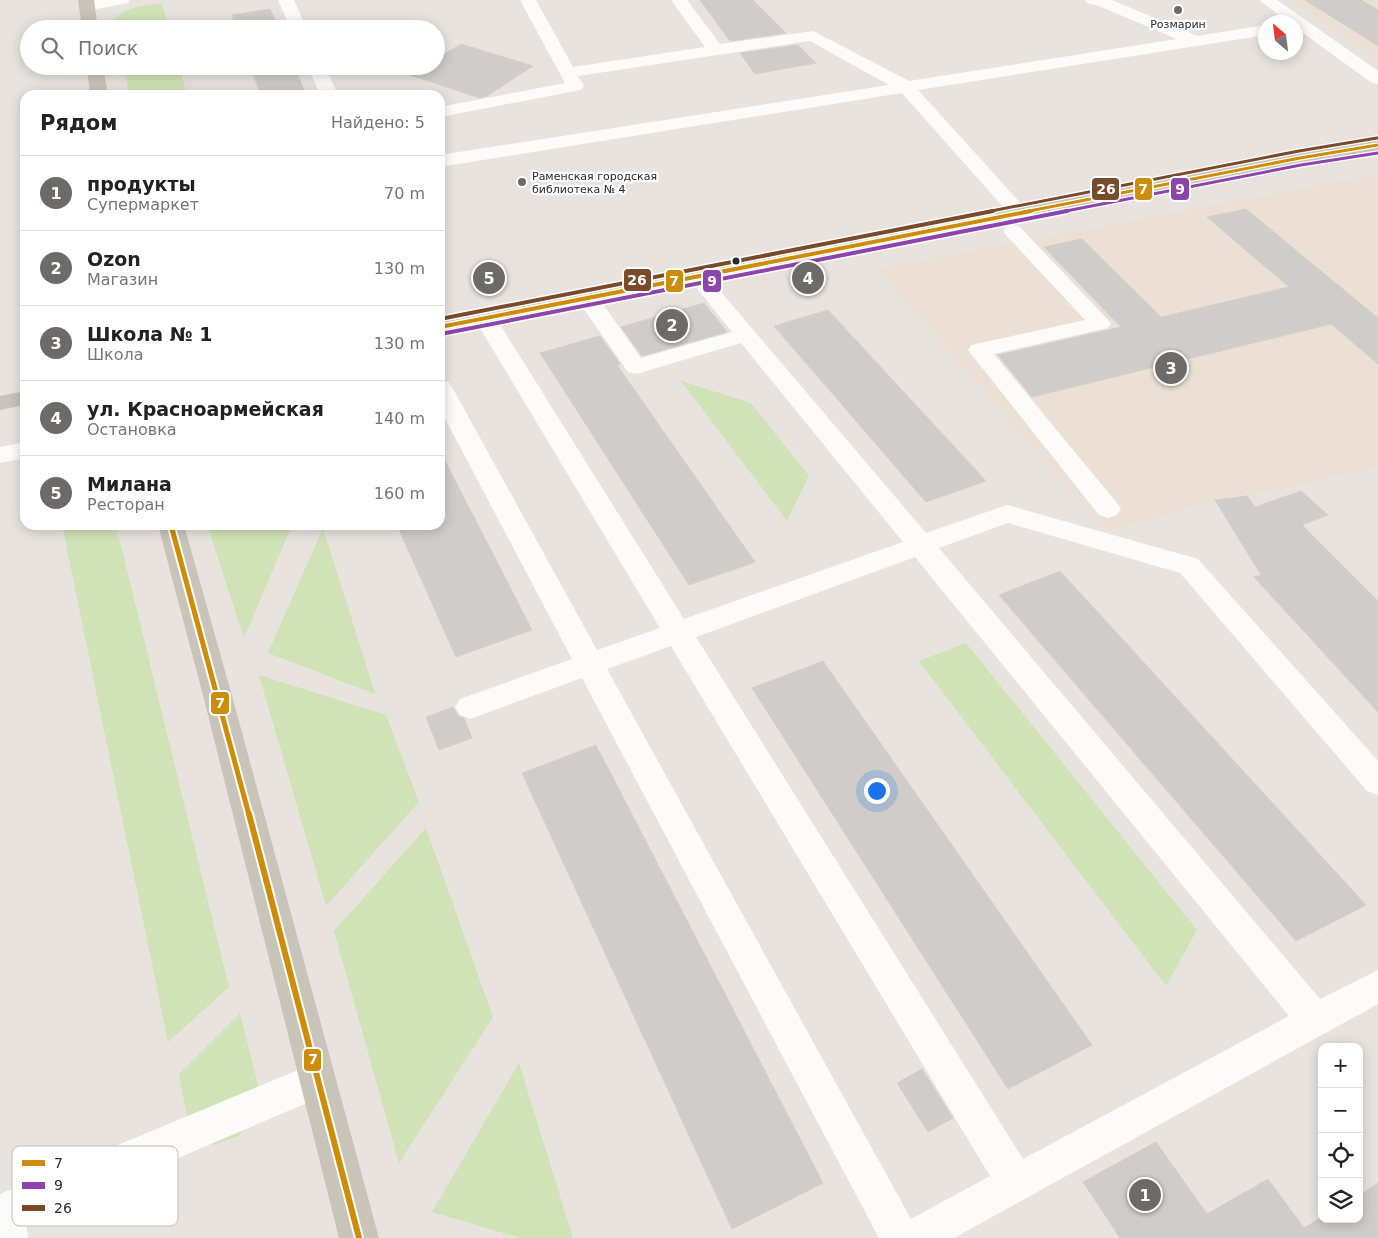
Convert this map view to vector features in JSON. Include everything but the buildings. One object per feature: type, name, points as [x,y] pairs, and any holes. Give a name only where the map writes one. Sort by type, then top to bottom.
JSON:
[{"type":"main road","points":[[86,3],[89,20]]},
{"type":"main road","points":[[96,75],[98,90]]},
{"type":"main road","points":[[445,326],[698,277],[1016,222],[1300,158],[1378,145]]},
{"type":"main road","points":[[0,403],[20,399]]},
{"type":"main road","points":[[172,530],[226,724],[359,1238]]},
{"type":"street","points":[[86,3],[122,0]]},
{"type":"street","points":[[286,0],[295,20]]},
{"type":"street","points":[[445,111],[575,86],[528,0]]},
{"type":"street","points":[[679,0],[716,50]]},
{"type":"street","points":[[1093,0],[1195,41]]},
{"type":"street","points":[[1121,0],[1134,15]]},
{"type":"street","points":[[1267,0],[1285,15]]},
{"type":"street","points":[[1303,29],[1378,80]]},
{"type":"street","points":[[445,160],[1258,31]]},
{"type":"street","points":[[568,72],[813,36],[906,87],[1100,323],[979,350],[1108,509]]},
{"type":"street","points":[[320,75],[327,90]]},
{"type":"street","points":[[698,277],[1316,1020]]},
{"type":"street","points":[[587,298],[636,367],[703,344],[746,335]]},
{"type":"street","points":[[486,318],[1016,1183]]},
{"type":"street","points":[[445,396],[900,1238]]},
{"type":"street","points":[[0,456],[20,451]]},
{"type":"street","points":[[470,707],[1007,514],[1189,566],[1378,782]]},
{"type":"street","points":[[915,1238],[1378,986]]},
{"type":"street","points":[[170,1146],[317,1080]]},
{"type":"shaded area","points":[[1290,0],[1378,0],[1378,61]]},
{"type":"shaded area","points":[[1374,175],[1378,179],[1378,467],[1247,496],[1215,500],[1110,531],[1090,513],[877,269]]},
{"type":"green space","points":[[162,3],[167,20],[115,20],[124,11]]},
{"type":"green space","points":[[126,75],[181,75],[186,90],[128,90]]},
{"type":"green space","points":[[681,381],[751,403],[809,476],[787,521]]},
{"type":"green space","points":[[63,530],[117,530],[229,987],[168,1042]]},
{"type":"green space","points":[[209,530],[290,530],[244,638]]},
{"type":"green space","points":[[322,530],[324,530],[375,694],[268,653]]},
{"type":"green space","points":[[966,643],[1197,930],[1166,986],[919,661]]},
{"type":"green space","points":[[259,675],[386,715],[419,802],[326,906]]},
{"type":"green space","points":[[426,828],[493,1017],[399,1163],[334,931]]},
{"type":"green space","points":[[240,1013],[260,1093],[252,1113],[239,1136],[216,1144],[192,1145],[179,1074]]},
{"type":"green space","points":[[519,1063],[573,1238],[519,1238],[432,1212]]},
{"type":"transit line","name":"26","points":[[445,318],[1299,151],[1377,138]]},
{"type":"transit line","name":"7","points":[[445,326],[1300,158],[1378,145]]},
{"type":"transit line","name":"9","points":[[445,333],[1301,165],[1378,153]]},
{"type":"transit line","name":"7","points":[[172,530],[220,703],[359,1238]]},
{"type":"place","name":"Розмарин","points":[[1178,10]]},
{"type":"place","name":"Раменская городская библиотека № 4","points":[[522,182]]},
{"type":"place","name":"Милана","points":[[489,278]]},
{"type":"place","name":"ул. Красноармейская","points":[[808,278]]},
{"type":"place","name":"Ozon","points":[[672,325]]},
{"type":"place","name":"Школа № 1","points":[[1171,368]]},
{"type":"place","name":"продукты","points":[[1145,1195]]}]
